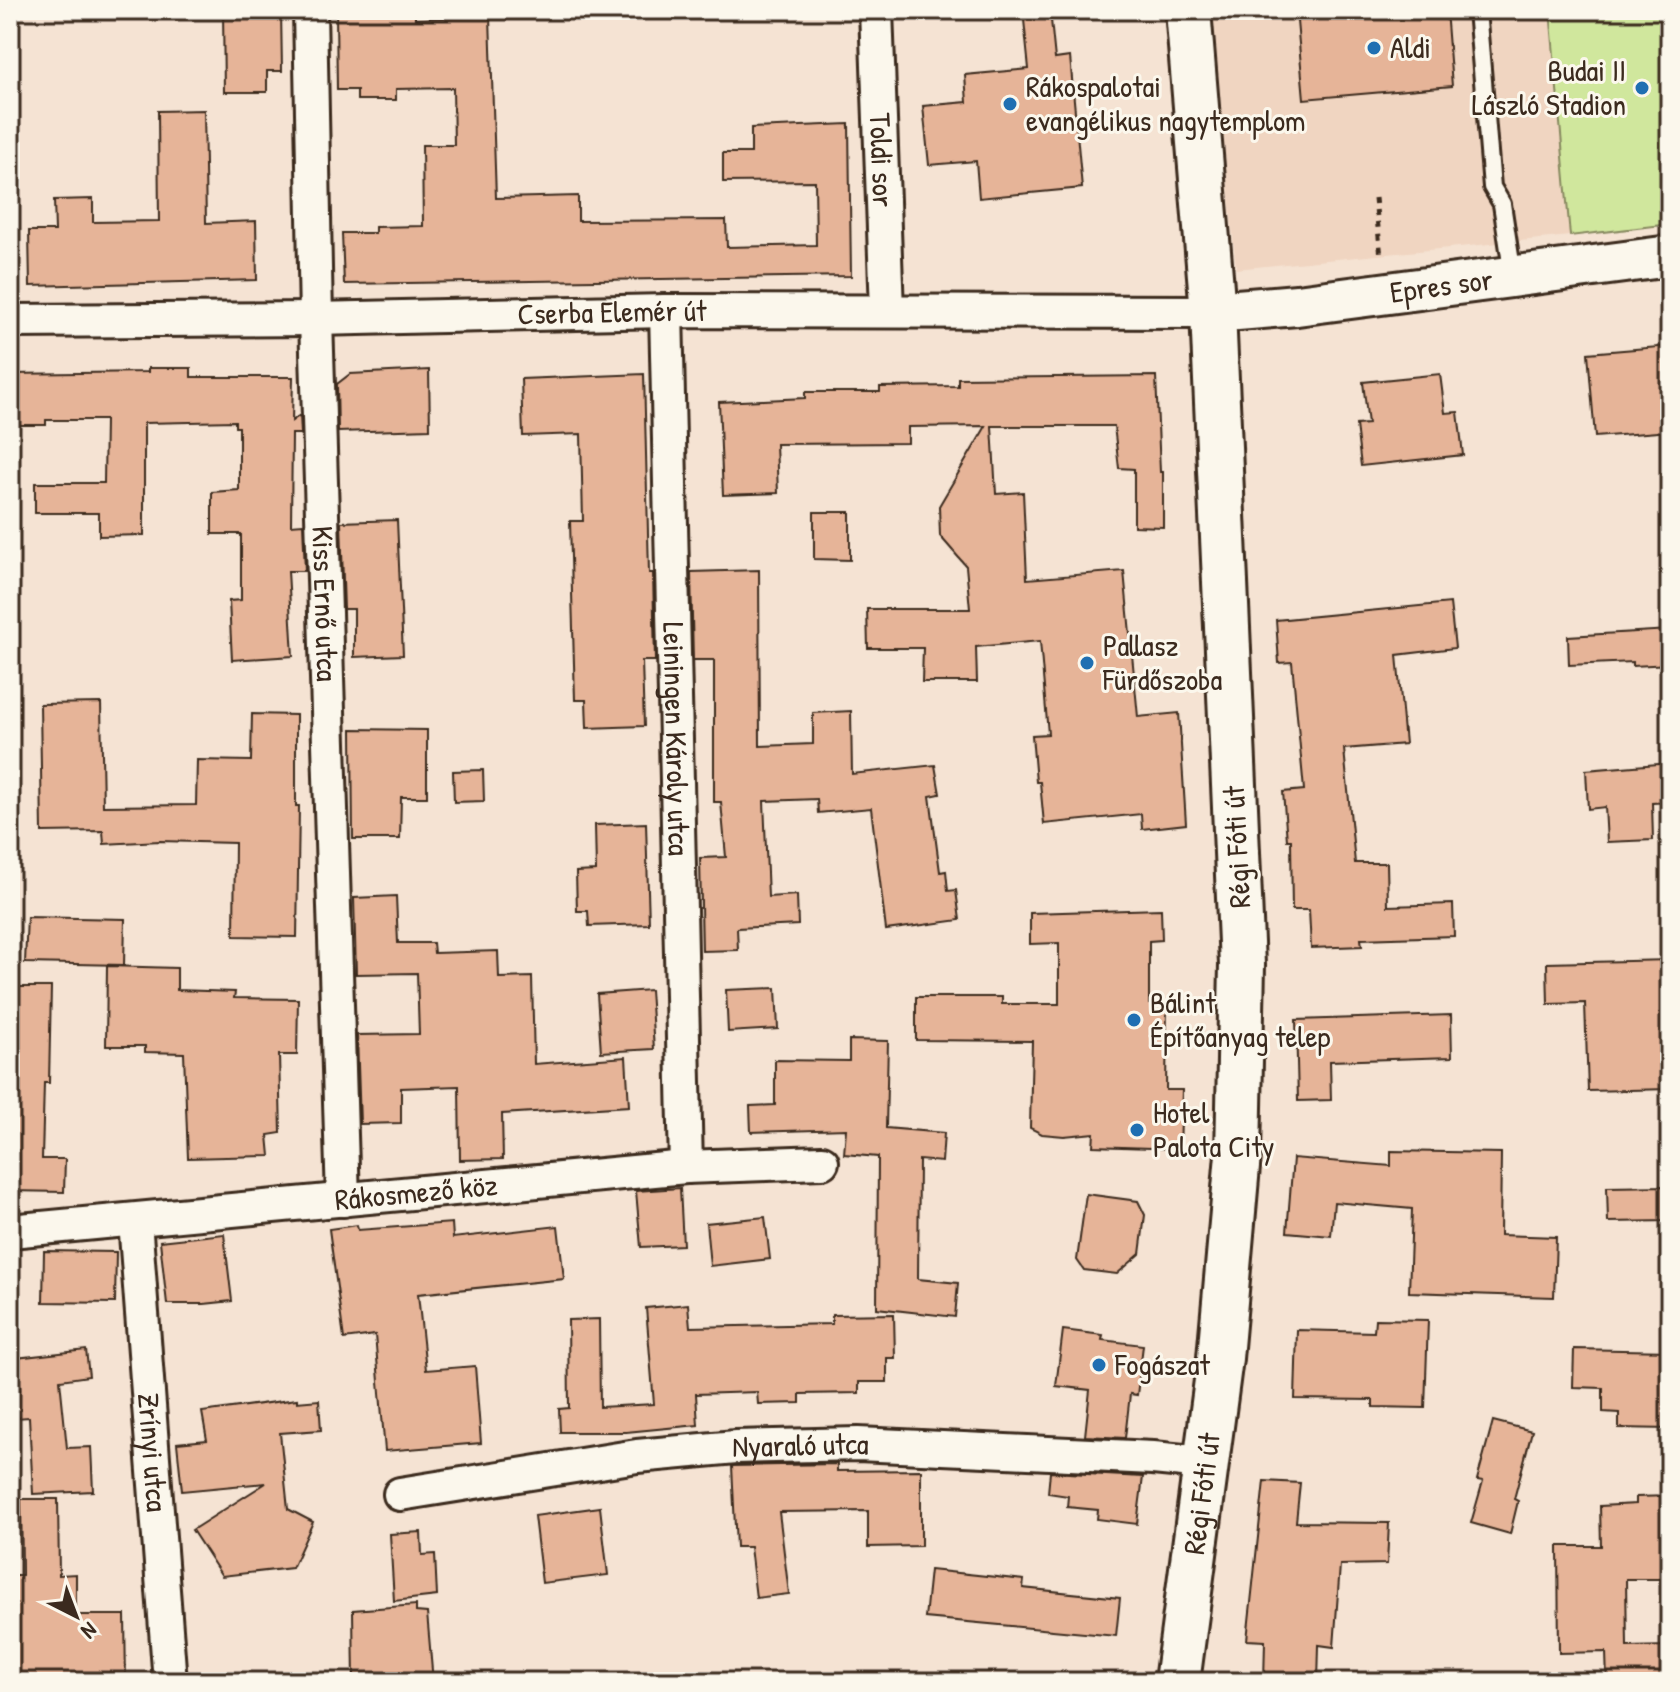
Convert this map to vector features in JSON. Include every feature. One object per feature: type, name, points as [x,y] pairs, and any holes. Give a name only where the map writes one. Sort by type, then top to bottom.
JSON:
[{"type":"main road","name":"Régi Fóti út","points":[[1177,1682],[1220,1358],[1236,1171],[1242,965],[1213,312],[1188,10]]},
{"type":"street","name":"Kiss Ernő utca","points":[[310,10],[316,319],[343,1200]]},
{"type":"street","name":"Toldi sor","points":[[876,10],[887,311]]},
{"type":"street","name":"Epres sor","points":[[1213,312],[1297,305],[1670,256]]},
{"type":"street","name":"Cserba Elemér út","points":[[10,321],[316,319],[666,311],[1213,312]]},
{"type":"street","name":"Leiningen Károly utca","points":[[666,311],[686,1167]]},
{"type":"street","name":"Rákosmező köz","points":[[10,1231],[686,1167],[822,1162]]},
{"type":"street","name":"Zrínyi utca","points":[[135,1221],[170,1682]]},
{"type":"street","name":"Nyaraló utca","points":[[400,1494],[637,1456],[736,1447],[858,1444],[1204,1463]]},
{"type":"lane","points":[[1477,10],[1492,187],[1502,204],[1513,276]]},
{"type":"path","points":[[1375,198],[1382,268]]},
{"type":"shaded area","points":[[1211,10],[1550,10],[1570,236],[1236,269]]},
{"type":"green space","points":[[1550,10],[1670,10],[1670,224],[1570,236]]},
{"type":"building","points":[[223,10],[281,10],[282,71],[267,71],[267,92],[224,92]]},
{"type":"building","name":"Rákospalotai evangélikus nagytemplom","points":[[1023,10],[1050,10],[1055,59],[1070,57],[1082,188],[979,198],[976,161],[929,165],[923,106],[967,102],[965,75],[1029,69]]},
{"type":"building","name":"Aldi","points":[[1296,10],[1446,10],[1452,86],[1304,99]]},
{"type":"building","points":[[415,11],[415,19],[490,17],[496,198],[578,196],[578,221],[726,220],[727,247],[816,245],[815,181],[723,182],[723,153],[751,153],[751,128],[849,124],[851,276],[344,284],[342,233],[375,233],[375,227],[423,226],[422,145],[454,145],[453,88],[396,89],[396,100],[357,100],[357,90],[337,90],[336,12]]},
{"type":"building","points":[[204,110],[206,223],[256,221],[257,280],[30,286],[29,231],[55,231],[54,200],[93,199],[93,222],[159,221],[158,111]]},
{"type":"building","points":[[1670,346],[1670,431],[1595,437],[1588,353]]},
{"type":"building","points":[[148,368],[191,368],[191,377],[293,377],[292,421],[300,415],[301,434],[292,434],[291,525],[303,524],[305,571],[288,571],[293,656],[232,660],[229,601],[241,600],[241,534],[212,534],[212,492],[239,490],[239,427],[235,427],[235,421],[144,423],[144,535],[99,536],[99,513],[35,513],[35,483],[104,483],[105,420],[46,420],[46,425],[10,425],[10,374],[148,372]]},
{"type":"building","points":[[429,370],[430,429],[338,432],[337,384],[350,374]]},
{"type":"building","points":[[644,374],[649,573],[653,573],[655,661],[642,661],[644,726],[587,728],[586,700],[575,700],[570,521],[583,521],[581,434],[523,436],[521,379]]},
{"type":"building","points":[[1440,374],[1445,413],[1458,412],[1463,455],[1361,466],[1356,425],[1368,424],[1363,382]]},
{"type":"building","points":[[1156,376],[1160,472],[1163,472],[1163,527],[1134,526],[1134,469],[1119,468],[1114,426],[992,426],[996,494],[1023,492],[1027,579],[1124,571],[1138,717],[1179,713],[1186,824],[1142,829],[1141,814],[1044,824],[1032,735],[1048,734],[1040,641],[976,647],[977,682],[922,682],[923,648],[868,648],[867,609],[970,609],[966,566],[940,536],[939,506],[986,426],[908,427],[908,443],[776,444],[778,493],[723,495],[719,402],[805,398],[805,392],[880,392],[880,387],[958,386],[958,378]]},
{"type":"building","points":[[814,512],[850,512],[850,560],[814,559]]},
{"type":"building","points":[[397,520],[403,655],[354,657],[354,609],[344,609],[341,522]]},
{"type":"building","points":[[759,570],[760,746],[813,744],[813,713],[851,711],[852,774],[935,765],[940,794],[930,796],[940,872],[946,871],[948,891],[956,890],[960,920],[886,930],[871,808],[818,813],[817,799],[764,801],[768,897],[797,895],[798,925],[737,928],[738,950],[702,951],[700,858],[726,857],[721,802],[714,802],[714,660],[693,660],[691,572]]},
{"type":"building","points":[[1450,603],[1455,648],[1397,655],[1405,744],[1344,749],[1355,863],[1387,863],[1388,906],[1453,904],[1454,936],[1361,939],[1362,946],[1311,948],[1309,910],[1292,910],[1291,840],[1287,840],[1283,792],[1304,790],[1292,662],[1279,663],[1276,620]]},
{"type":"building","points":[[1670,630],[1670,664],[1569,665],[1568,636]]},
{"type":"building","points":[[101,703],[103,806],[196,805],[197,760],[251,761],[252,714],[296,715],[296,806],[299,806],[297,937],[234,936],[235,843],[160,841],[104,844],[103,831],[42,832],[40,704]]},
{"type":"building","points":[[352,729],[427,730],[427,797],[401,797],[400,839],[353,839]]},
{"type":"building","points":[[1670,763],[1670,802],[1652,803],[1653,840],[1607,842],[1605,807],[1588,809],[1586,770]]},
{"type":"building","points":[[483,770],[484,801],[454,802],[453,771]]},
{"type":"building","points":[[646,823],[649,924],[589,926],[588,911],[577,911],[576,872],[596,871],[595,825]]},
{"type":"building","points":[[396,896],[398,943],[433,943],[434,953],[498,951],[499,978],[532,977],[534,1064],[626,1057],[629,1106],[502,1114],[503,1159],[460,1160],[459,1086],[401,1088],[401,1123],[360,1124],[357,1035],[419,1034],[417,973],[356,974],[354,898]]},
{"type":"building","points":[[1161,909],[1162,940],[1149,941],[1149,1004],[1167,1004],[1166,1090],[1182,1090],[1180,1149],[1093,1146],[1094,1133],[1064,1136],[1042,1134],[1030,1128],[1032,1041],[916,1040],[916,997],[1002,997],[1002,1004],[1059,1004],[1059,943],[1030,944],[1030,913]]},
{"type":"building","points":[[27,917],[125,919],[124,965],[25,963]]},
{"type":"building","points":[[1670,960],[1670,1089],[1588,1091],[1585,1003],[1548,1004],[1547,963]]},
{"type":"building","points":[[107,966],[177,968],[177,990],[235,992],[234,998],[298,999],[297,1055],[279,1055],[281,1133],[268,1135],[270,1156],[188,1158],[184,1053],[145,1052],[145,1046],[106,1046]]},
{"type":"building","points":[[13,987],[51,987],[49,1083],[44,1083],[42,1159],[65,1159],[64,1192],[10,1191]]},
{"type":"building","points":[[776,988],[778,1029],[728,1032],[726,990]]},
{"type":"building","points":[[650,990],[654,1049],[601,1052],[597,994]]},
{"type":"building","points":[[1451,1015],[1452,1057],[1330,1061],[1331,1100],[1298,1101],[1296,1020]]},
{"type":"building","points":[[849,1040],[888,1041],[886,1128],[944,1133],[942,1162],[919,1160],[918,1279],[958,1283],[955,1317],[877,1308],[878,1157],[844,1154],[846,1129],[751,1132],[750,1106],[775,1105],[775,1060],[849,1061]]},
{"type":"building","points":[[1391,1151],[1501,1153],[1500,1235],[1556,1237],[1554,1297],[1409,1292],[1412,1209],[1334,1202],[1331,1236],[1287,1232],[1293,1158],[1391,1166]]},
{"type":"building","points":[[1670,1186],[1670,1221],[1608,1222],[1607,1187]]},
{"type":"building","points":[[680,1188],[683,1245],[641,1247],[636,1191]]},
{"type":"building","points":[[1086,1194],[1138,1201],[1145,1215],[1140,1254],[1117,1274],[1084,1270],[1077,1260]]},
{"type":"building","points":[[765,1217],[770,1259],[710,1266],[706,1223]]},
{"type":"building","points":[[452,1223],[453,1238],[558,1226],[564,1279],[418,1294],[426,1370],[475,1366],[481,1443],[385,1451],[375,1335],[344,1339],[329,1229],[357,1225],[358,1230]]},
{"type":"building","points":[[224,1234],[232,1301],[167,1304],[160,1241]]},
{"type":"building","points":[[44,1251],[116,1252],[115,1303],[43,1302]]},
{"type":"building","points":[[688,1304],[690,1327],[832,1324],[832,1315],[894,1314],[895,1358],[887,1358],[887,1382],[859,1382],[859,1393],[800,1394],[800,1403],[758,1404],[757,1392],[696,1394],[698,1425],[626,1432],[560,1432],[559,1409],[569,1408],[568,1320],[599,1319],[600,1407],[654,1404],[646,1308]]},
{"type":"building","points":[[1375,1319],[1428,1320],[1425,1408],[1373,1407],[1373,1400],[1295,1399],[1297,1330],[1374,1332]]},
{"type":"building","name":"Fogászat","points":[[1063,1330],[1103,1335],[1102,1340],[1143,1345],[1137,1395],[1130,1394],[1125,1438],[1085,1436],[1090,1390],[1056,1386]]},
{"type":"building","points":[[1574,1349],[1670,1351],[1670,1429],[1619,1428],[1619,1413],[1603,1412],[1603,1388],[1573,1387]]},
{"type":"building","points":[[86,1350],[89,1376],[60,1380],[67,1448],[91,1447],[93,1491],[33,1494],[29,1417],[16,1418],[14,1390],[20,1390],[16,1358]]},
{"type":"building","points":[[297,1399],[297,1402],[319,1400],[321,1430],[280,1433],[288,1509],[313,1522],[292,1568],[222,1576],[192,1530],[266,1483],[182,1491],[177,1443],[207,1440],[202,1412]]},
{"type":"building","points":[[1493,1421],[1532,1431],[1514,1499],[1518,1501],[1510,1534],[1471,1523],[1483,1481],[1477,1480]]},
{"type":"building","points":[[837,1464],[837,1471],[921,1470],[921,1546],[868,1547],[868,1511],[779,1512],[789,1594],[756,1598],[750,1547],[736,1547],[732,1466]]},
{"type":"building","points":[[1050,1472],[1143,1477],[1137,1524],[1097,1519],[1098,1510],[1067,1507],[1068,1496],[1048,1493]]},
{"type":"building","points":[[1264,1481],[1300,1483],[1296,1522],[1389,1523],[1387,1564],[1340,1565],[1334,1647],[1319,1645],[1318,1682],[1264,1682],[1265,1641],[1247,1640]]},
{"type":"building","points":[[1670,1496],[1670,1579],[1626,1579],[1627,1647],[1670,1646],[1670,1682],[1607,1682],[1606,1652],[1559,1653],[1558,1546],[1601,1546],[1600,1506],[1636,1504],[1636,1497]]},
{"type":"building","points":[[21,1499],[58,1499],[59,1575],[76,1574],[76,1615],[125,1615],[126,1682],[16,1682],[15,1575],[22,1575]]},
{"type":"building","points":[[600,1507],[608,1575],[542,1583],[534,1516]]},
{"type":"building","points":[[421,1532],[422,1555],[435,1554],[437,1596],[394,1601],[390,1534]]},
{"type":"building","points":[[930,1570],[1024,1580],[1023,1588],[1120,1598],[1116,1636],[925,1618]]},
{"type":"building","points":[[416,1605],[416,1612],[427,1613],[433,1682],[354,1682],[353,1610]]},
{"type":"place","name":"Aldi","points":[[1374,48]]},
{"type":"place","name":"Budai II László Stadion","points":[[1642,88]]},
{"type":"place","name":"Rákospalotai evangélikus nagytemplom","points":[[1010,104]]},
{"type":"place","name":"Pallasz Fürdőszoba","points":[[1087,663]]},
{"type":"place","name":"Bálint Építőanyag telep","points":[[1134,1020]]},
{"type":"place","name":"Hotel Palota City","points":[[1137,1130]]},
{"type":"place","name":"Fogászat","points":[[1099,1365]]}]
